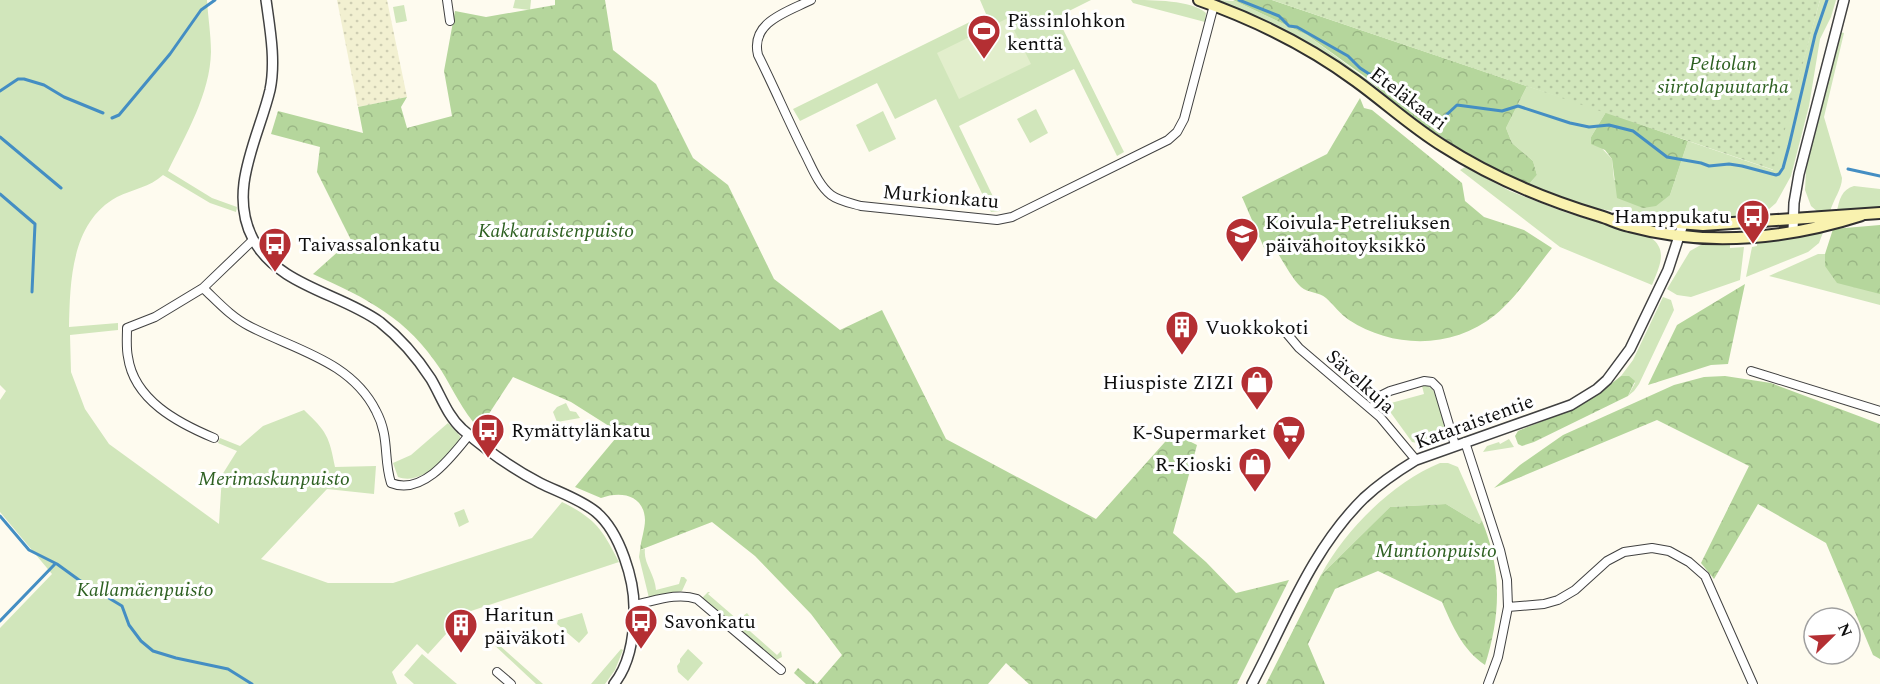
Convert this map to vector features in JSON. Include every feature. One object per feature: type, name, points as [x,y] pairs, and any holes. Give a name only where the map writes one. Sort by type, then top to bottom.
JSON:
[{"type":"main road","name":"Eteläkaari","points":[[1199,0],[1269,27],[1313,52],[1356,81],[1441,145],[1511,185],[1554,202],[1629,226],[1681,230],[1728,239],[1793,231],[1838,222],[1862,214]]},
{"type":"main road","name":"Eteläkaari","points":[[1681,230],[1722,224],[1880,213]]},
{"type":"street","points":[[266,0],[272,41],[272,78],[244,182],[245,207],[254,240],[267,257],[289,275],[358,308],[388,329],[421,365],[448,412],[469,435],[519,471],[570,496],[597,513],[609,528],[626,563],[634,606],[630,648],[618,683]]},
{"type":"street","points":[[447,0],[450,21]]},
{"type":"street","name":"Murkionkatu","points":[[811,0],[762,28],[758,33],[756,46],[785,113],[814,172],[826,190],[832,196],[861,206],[997,220],[1012,217],[1085,182],[1150,150],[1174,135],[1184,118],[1214,5]]},
{"type":"street","points":[[1793,231],[1799,174],[1844,0]]},
{"type":"street","name":"Kataraistentie","points":[[1252,684],[1303,581],[1338,527],[1364,498],[1416,460],[1571,405],[1597,389],[1606,380],[1630,349],[1644,321],[1668,270],[1681,230]]},
{"type":"street","points":[[214,438],[192,429],[148,398],[138,386],[127,356],[127,328],[155,317],[203,288],[254,240]]},
{"type":"street","points":[[203,288],[247,325],[317,356],[353,381],[367,395],[384,429],[391,483],[407,485],[435,472],[469,435]]},
{"type":"street","name":"Sävelkuja","points":[[1283,329],[1299,348],[1371,409],[1416,460]]},
{"type":"street","points":[[1750,371],[1880,411]]},
{"type":"street","points":[[1371,409],[1382,395],[1390,391],[1424,381],[1432,382],[1438,388],[1455,445]]},
{"type":"street","points":[[1465,442],[1500,550],[1507,580],[1508,607],[1498,657],[1488,684]]},
{"type":"street","points":[[1508,607],[1544,604],[1558,600],[1575,590],[1615,556],[1642,548],[1662,549],[1689,562],[1705,576],[1753,684]]},
{"type":"street","points":[[634,606],[677,596],[697,599],[781,670]]},
{"type":"street","points":[[497,672],[511,684]]},
{"type":"shaded area","points":[[337,0],[387,0],[407,97],[358,107]]},
{"type":"green space","name":"Kallamäenpuisto","points":[[0,0],[207,0],[211,39],[210,68],[196,113],[168,171],[212,198],[237,207],[236,212],[210,203],[163,175],[147,185],[117,197],[102,208],[90,222],[82,237],[72,273],[69,327],[118,323],[118,330],[70,335],[71,372],[85,409],[109,444],[219,524],[222,475],[237,451],[218,443],[220,438],[240,446],[263,426],[304,410],[326,435],[335,467],[376,466],[374,494],[327,489],[261,559],[328,583],[393,583],[532,538],[562,502],[583,514],[597,526],[619,562],[450,618],[456,623],[428,654],[417,644],[392,672],[397,684],[0,684],[0,628],[52,574],[0,512],[0,400],[6,391],[0,385]]},
{"type":"green space","points":[[515,0],[531,0],[530,10],[513,8]]},
{"type":"green space","name":"Kakkaraistenpuisto","points":[[555,0],[605,0],[613,50],[656,84],[693,158],[728,185],[774,279],[840,330],[882,310],[946,439],[1096,519],[1173,433],[1197,445],[1173,533],[1236,593],[1289,580],[1237,684],[1029,684],[1006,663],[988,684],[817,684],[842,655],[811,614],[755,556],[712,522],[640,550],[645,520],[644,511],[636,500],[623,495],[601,498],[575,487],[620,433],[571,402],[513,377],[479,429],[428,352],[400,323],[369,302],[313,274],[351,240],[317,172],[320,147],[271,134],[278,111],[363,133],[358,107],[407,97],[401,107],[407,128],[452,116],[444,71],[455,11],[486,17],[555,5]]},
{"type":"green space","points":[[980,0],[1091,0],[1057,17],[1124,152],[1117,156],[1074,69],[959,126],[1000,211],[991,212],[936,99],[895,119],[877,83],[800,121],[793,109],[986,14]]},
{"type":"green space","points":[[1131,0],[1191,5],[1206,13],[1205,22],[1133,3]]},
{"type":"green space","points":[[1217,0],[1235,1],[1307,35],[1377,87],[1279,28]]},
{"type":"green space","points":[[1233,0],[1272,0],[1527,86],[1506,128],[1512,143],[1533,161],[1537,175],[1529,184],[1457,147],[1408,115],[1364,76],[1307,35]]},
{"type":"green space","name":"Peltolan siirtolapuutarha","points":[[1272,0],[1820,0],[1774,170]]},
{"type":"green space","points":[[1820,0],[1836,0],[1831,17],[1820,39],[1809,106],[1791,176],[1776,203],[1760,217],[1719,220],[1645,216],[1600,209],[1563,199],[1529,184],[1537,175],[1533,161],[1512,143],[1506,128],[1527,86],[1606,112],[1591,137],[1612,159],[1614,180],[1670,195],[1688,141],[1773,170]]},
{"type":"green space","points":[[404,5],[407,21],[396,23],[393,7]]},
{"type":"green space","name":"Pässinlohkon kenttä","points":[[1008,18],[1031,64],[959,99],[937,53]]},
{"type":"green space","points":[[1840,32],[1844,33],[1824,117],[1842,182],[1830,212],[1818,212],[1811,206],[1805,190],[1806,171],[1810,147]]},
{"type":"green space","points":[[1360,98],[1364,108],[1372,110],[1462,183],[1465,201],[1484,217],[1524,230],[1552,248],[1511,300],[1479,326],[1461,334],[1423,341],[1404,340],[1366,330],[1349,320],[1323,296],[1301,287],[1275,249],[1265,250],[1242,197],[1327,154]]},
{"type":"green space","points":[[1036,109],[1048,133],[1030,143],[1017,119]]},
{"type":"green space","points":[[883,111],[896,139],[869,152],[856,125]]},
{"type":"green space","points":[[1606,112],[1688,141],[1670,195],[1656,206],[1643,208],[1617,198],[1612,159],[1605,150],[1591,144],[1591,137]]},
{"type":"green space","points":[[1465,167],[1510,191],[1567,213],[1650,237],[1656,242],[1661,253],[1652,285],[1560,247],[1460,170]]},
{"type":"green space","points":[[1854,186],[1880,189],[1880,207],[1837,211],[1844,192]]},
{"type":"green space","points":[[1880,225],[1880,294],[1837,283],[1825,266],[1825,254],[1833,229]]},
{"type":"green space","points":[[1824,230],[1819,243],[1808,252],[1746,277],[1752,247],[1757,246],[1757,243]]},
{"type":"green space","points":[[1706,242],[1730,245],[1730,248],[1744,247],[1740,280],[1691,297],[1677,295],[1667,289],[1690,251]]},
{"type":"green space","points":[[1818,254],[1825,254],[1825,262],[1880,255],[1880,305],[1769,276]]},
{"type":"green space","points":[[1745,284],[1728,364],[1711,365],[1648,385],[1677,325]]},
{"type":"green space","points":[[1663,297],[1671,300],[1674,310],[1639,384],[1628,396],[1635,383],[1621,376],[1633,360]]},
{"type":"green space","points":[[1621,376],[1629,376],[1635,381],[1628,396],[1534,442],[1522,446],[1518,444],[1515,436],[1518,431],[1584,401]]},
{"type":"green space","points":[[1725,376],[1771,383],[1880,424],[1880,659],[1873,655],[1862,629],[1862,606],[1852,606],[1826,543],[1758,504],[1714,579],[1701,563],[1749,466],[1657,420],[1494,488],[1520,465],[1563,435],[1674,385],[1704,377]]},
{"type":"green space","points":[[1425,385],[1434,392],[1437,398],[1447,431],[1417,443],[1412,442],[1383,402],[1388,396],[1391,403],[1424,394],[1422,386]]},
{"type":"green space","points":[[566,403],[570,411],[576,412],[580,418],[557,422],[553,412],[557,407]]},
{"type":"green space","points":[[448,423],[460,436],[449,454],[425,474],[407,479],[398,477],[393,463],[411,455]]},
{"type":"green space","points":[[1509,439],[1514,447],[1483,452],[1487,446],[1499,442],[1500,444]]},
{"type":"green space","points":[[1440,463],[1458,467],[1482,521],[1479,524],[1446,504],[1390,507],[1321,575],[1343,541],[1372,509],[1405,482]]},
{"type":"green space","name":"Muntionpuisto","points":[[1446,504],[1479,524],[1482,521],[1489,539],[1497,592],[1494,628],[1485,665],[1464,645],[1442,602],[1378,571],[1335,589],[1308,644],[1325,684],[1266,684],[1321,575],[1390,507]]},
{"type":"green space","points":[[464,509],[469,522],[459,527],[454,513]]},
{"type":"green space","points":[[645,549],[656,590],[679,584],[681,577],[684,577],[687,580],[682,591],[649,598],[639,557],[640,550]]},
{"type":"green space","points":[[708,592],[738,620],[747,613],[750,617],[743,625],[777,655],[781,651],[782,657],[773,659],[702,598]]},
{"type":"green space","points":[[582,613],[588,633],[579,643],[557,624],[558,620]]},
{"type":"green space","points":[[493,638],[501,638],[498,644],[543,684],[536,684],[490,641]]},
{"type":"green space","points":[[621,649],[623,650],[615,670],[605,684],[591,684]]},
{"type":"green space","points":[[688,649],[703,663],[688,681],[678,672],[677,666]]},
{"type":"green space","points":[[422,654],[457,684],[414,684],[404,675]]},
{"type":"green space","points":[[798,668],[817,684],[806,684],[794,673]]},
{"type":"waterway","points":[[112,118],[119,115],[170,54],[201,10],[215,0]]},
{"type":"waterway","points":[[1239,0],[1279,16],[1289,26],[1297,27],[1348,56],[1360,68],[1436,121],[1442,119],[1457,105],[1502,111],[1518,106],[1570,123],[1589,127],[1609,125],[1633,131],[1667,157],[1709,166],[1729,164],[1742,166],[1776,175],[1783,168],[1815,35],[1827,0]]},
{"type":"waterway","points":[[0,91],[18,79],[24,79],[44,85],[64,97],[103,113]]},
{"type":"waterway","points":[[0,137],[61,188]]},
{"type":"waterway","points":[[1848,169],[1880,176]]},
{"type":"waterway","points":[[0,194],[35,224],[32,292]]},
{"type":"waterway","points":[[0,516],[29,550],[57,564],[122,606],[129,625],[141,641],[153,651],[228,669],[252,684]]},
{"type":"waterway","points":[[0,621],[55,564]]},
{"type":"place","name":"Pässinlohkon kenttä","points":[[984,60]]},
{"type":"place","name":"Hamppukatu","points":[[1753,245]]},
{"type":"place","name":"Koivula-Petreliuksen päivähoitoyksikkö","points":[[1242,263]]},
{"type":"place","name":"Taivassalonkatu","points":[[275,273]]},
{"type":"place","name":"Vuokkokoti","points":[[1182,356]]},
{"type":"place","name":"Hiuspiste ZIZI","points":[[1257,411]]},
{"type":"place","name":"Rymättylänkatu","points":[[488,459]]},
{"type":"place","name":"K-Supermarket","points":[[1289,461]]},
{"type":"place","name":"R-Kioski","points":[[1255,493]]},
{"type":"place","name":"Savonkatu","points":[[641,650]]},
{"type":"place","name":"Haritun päiväkoti","points":[[461,654]]},
{"type":"park label","name":"Merimaskunpuisto","points":[[274,478]]}]
